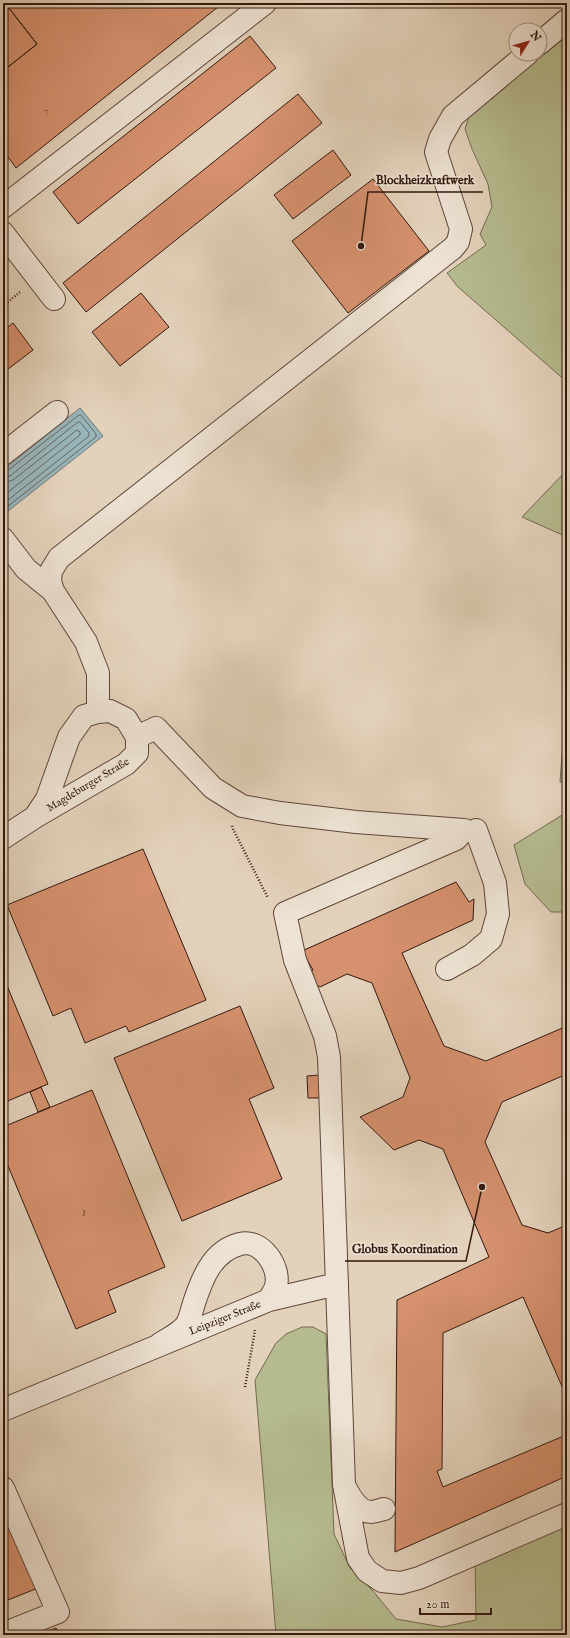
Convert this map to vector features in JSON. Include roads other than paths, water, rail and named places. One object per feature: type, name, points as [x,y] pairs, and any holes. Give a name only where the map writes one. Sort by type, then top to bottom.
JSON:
[{"type":"street","points":[[3,207],[265,3]]},
{"type":"street","points":[[548,36],[567,20]]},
{"type":"street","points":[[517,62],[453,116],[440,139],[436,152],[461,229],[458,242],[453,248],[59,558],[51,571],[50,581],[53,591],[86,642],[98,673],[98,712],[110,711],[126,719],[137,736],[156,728],[213,788],[242,806],[280,813],[356,822],[464,830],[456,839],[284,913],[295,960],[324,1036],[329,1056],[344,1485],[358,1558],[367,1570],[382,1581],[401,1583],[419,1578],[567,1514]]},
{"type":"street","points":[[3,233],[54,299]]},
{"type":"street","points":[[3,454],[57,412]]},
{"type":"street","points":[[3,539],[26,568],[53,591]]},
{"type":"street","name":"Magdeburger Straße","points":[[35,817],[47,799],[69,737],[84,716],[98,712]]},
{"type":"street","name":"Magdeburger Straße","points":[[3,838],[35,817],[126,764],[137,753],[137,736]]},
{"type":"street","points":[[447,969],[472,955],[491,939],[498,914],[495,883],[476,830]]},
{"type":"street","name":"Leipziger Straße","points":[[3,1410],[269,1300],[276,1286],[276,1270],[264,1251],[252,1244],[241,1244],[218,1256],[209,1266],[199,1288],[187,1323],[179,1331],[160,1344]]},
{"type":"street","points":[[269,1300],[337,1284]]},
{"type":"street","points":[[344,1485],[352,1499],[362,1510],[370,1512],[384,1509]]},
{"type":"street","points":[[3,1488],[58,1612],[3,1634]]},
{"type":"water","points":[[80,408],[103,436],[3,515],[3,470]]},
{"type":"place","name":"Blockheizkraftwerk","points":[[361,246]]},
{"type":"place","name":"Globus Koordination","points":[[482,1187]]}]
